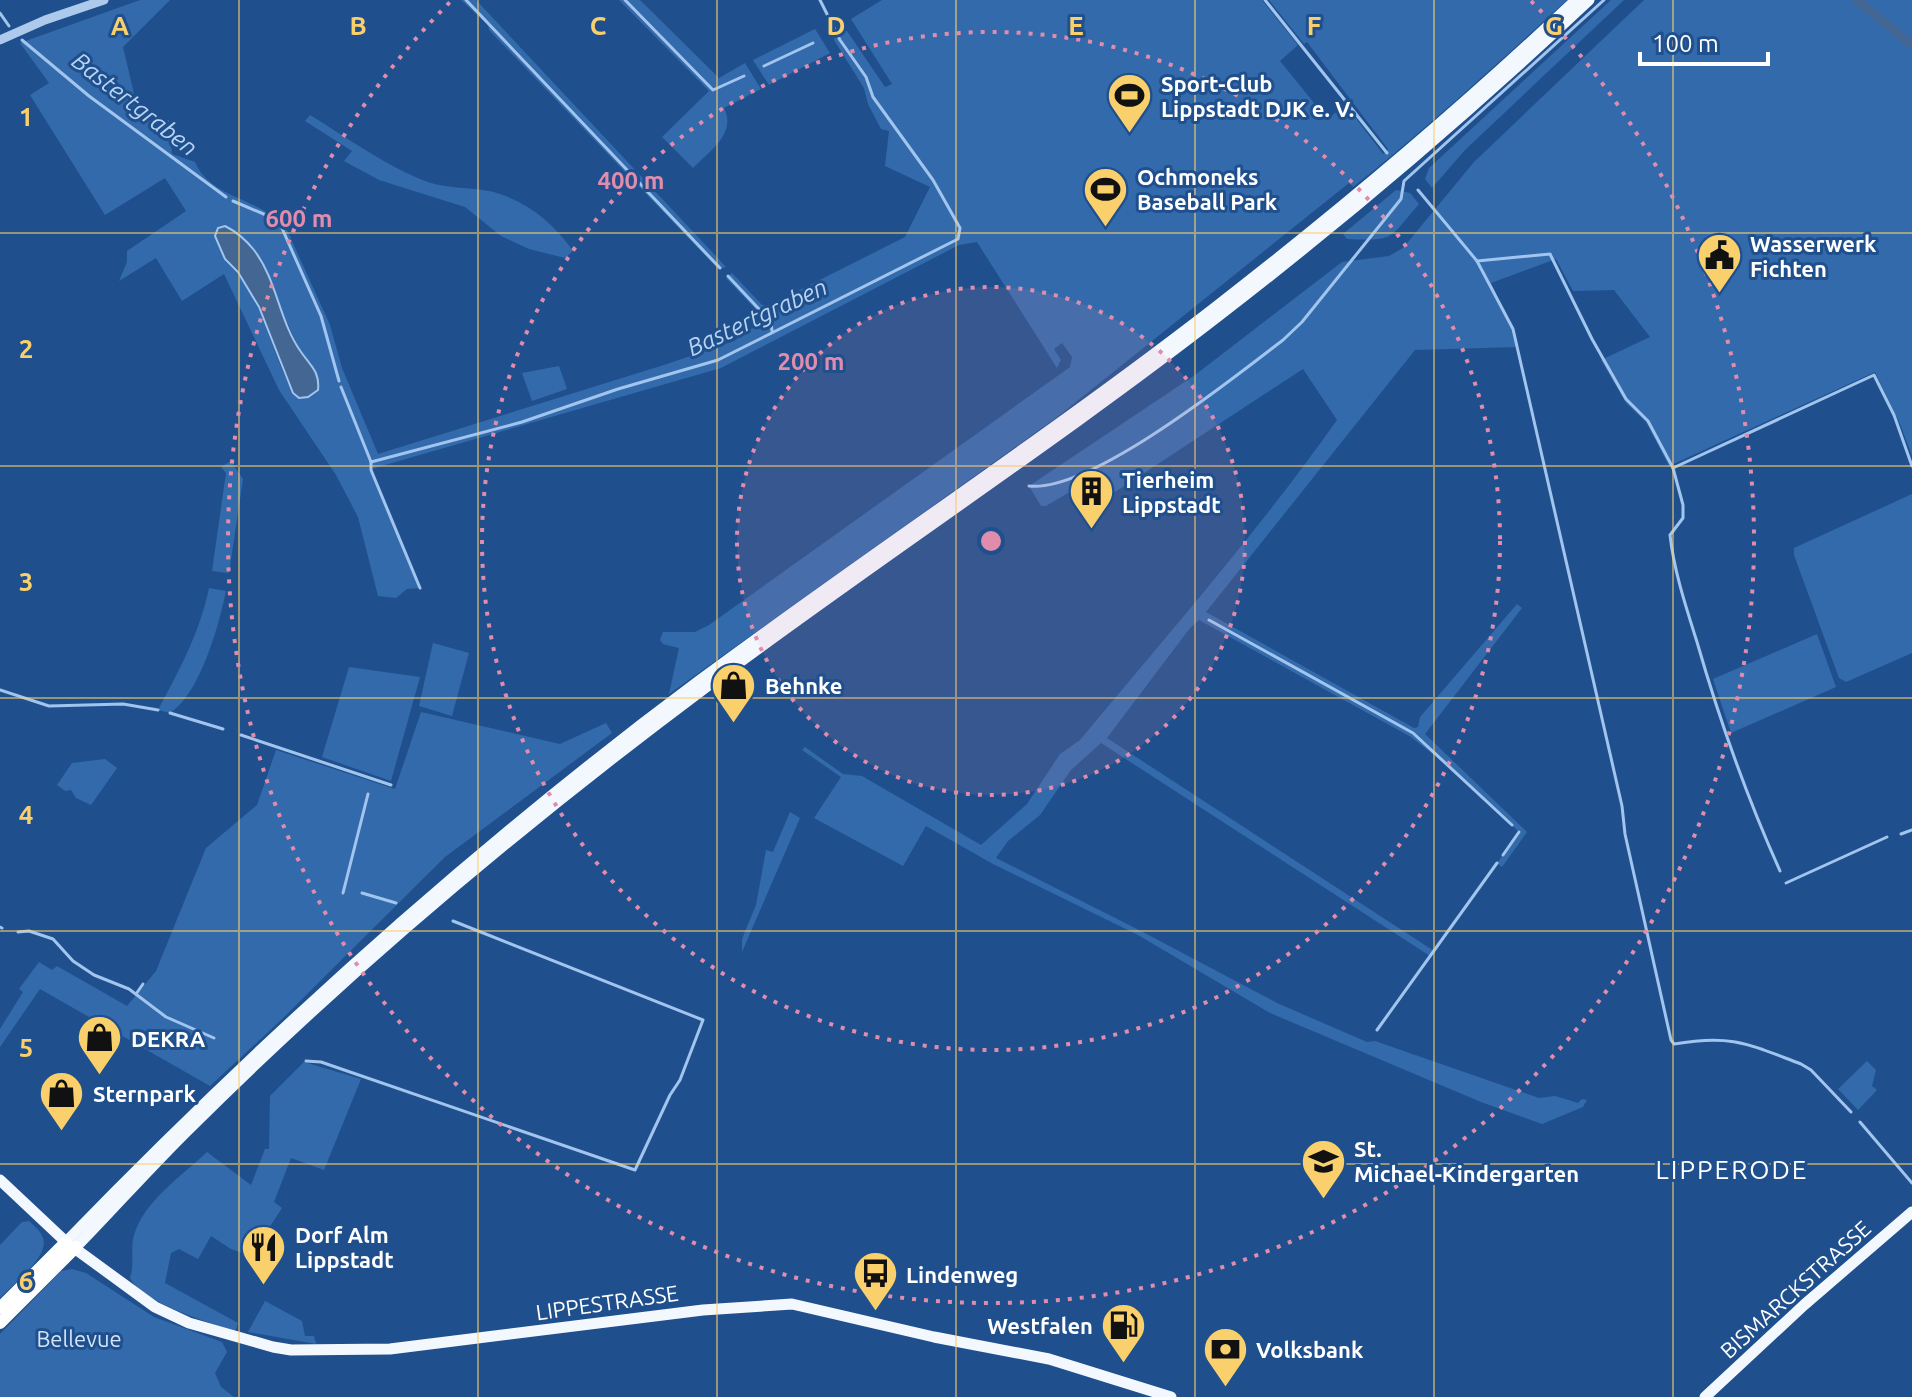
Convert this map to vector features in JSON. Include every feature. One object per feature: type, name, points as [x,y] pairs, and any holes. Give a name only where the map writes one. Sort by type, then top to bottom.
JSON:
[{"type":"highway","points":[[0,1308],[71,1244]]},
{"type":"highway","points":[[0,1323],[71,1244]]},
{"type":"main road","points":[[71,1244],[186,1120],[327,986],[494,842],[699,681],[1216,307],[1409,149],[1576,0]]},
{"type":"main road","points":[[71,1244],[300,1024],[500,849],[703,689],[1222,313],[1415,156],[1589,0]]},
{"type":"main road","name":"LIPPESTRASSE","points":[[0,1180],[71,1244],[155,1307],[189,1323],[291,1350],[390,1349],[703,1310],[792,1304],[934,1337],[1049,1359],[1171,1397]]},
{"type":"main road","name":"BISMARCKSTRASSE","points":[[1705,1397],[1804,1305],[1912,1212]]},
{"type":"street","points":[[0,40],[45,20],[104,0]]},
{"type":"green space","points":[[140,0],[170,0],[123,47],[140,119],[169,120],[172,154],[195,162],[213,184],[265,211],[287,230],[330,325],[342,368],[378,454],[734,341],[765,319],[726,278],[732,273],[762,305],[770,305],[905,237],[930,187],[885,166],[889,131],[881,129],[868,104],[864,88],[834,40],[842,30],[847,31],[885,87],[892,84],[851,19],[882,0],[1262,0],[1298,45],[1280,61],[1327,119],[1346,105],[1383,154],[1388,149],[1307,42],[1304,44],[1269,0],[1567,0],[1381,165],[1353,187],[1349,183],[1056,418],[669,694],[679,648],[663,644],[660,640],[663,632],[695,632],[709,625],[1070,367],[1072,357],[1062,343],[1054,349],[1061,360],[1057,368],[977,242],[959,245],[721,368],[371,469],[420,588],[407,589],[396,598],[378,596],[358,517],[336,475],[279,390],[224,274],[182,301],[156,258],[119,281],[127,262],[127,251],[186,211],[165,178],[105,215],[30,95],[49,83],[20,43]],"holes":[[[225,259],[281,310],[301,352],[312,364],[293,393],[257,306]]]},
{"type":"green space","points":[[461,0],[476,0],[726,267],[718,269]]},
{"type":"green space","points":[[619,0],[640,0],[719,78],[745,63],[761,89],[724,108],[727,126],[720,141],[693,168],[662,137],[709,91]]},
{"type":"green space","points":[[1611,0],[1624,0],[1465,150],[1432,188],[1425,179],[1429,168]]},
{"type":"green space","points":[[1644,0],[1912,0],[1912,456],[1875,372],[1669,466],[1646,422],[1626,403],[1601,360],[1650,337],[1614,290],[1573,291],[1556,259],[1491,283],[1513,329],[1517,347],[1415,350],[1206,612],[1414,728],[1418,727],[1420,717],[1517,604],[1522,608],[1425,734],[1527,832],[1502,867],[1497,863],[1519,832],[1453,770],[1411,737],[1199,620],[1107,738],[1434,951],[1430,956],[1101,743],[1071,770],[1040,815],[1008,841],[996,858],[1277,1003],[1367,1042],[1375,1041],[1539,1098],[1555,1096],[1578,1103],[1582,1099],[1587,1100],[1583,1107],[1542,1124],[1481,1102],[1270,1013],[1138,935],[993,864],[926,826],[903,866],[814,818],[841,777],[802,750],[805,747],[843,774],[862,776],[981,845],[1027,804],[1060,754],[1080,740],[1212,583],[1337,420],[1303,369],[1086,511],[1068,493],[1041,506],[1029,486],[1195,375],[1342,262],[1389,256],[1403,248],[1474,162]]},
{"type":"green space","points":[[815,29],[830,53],[769,85],[753,60]]},
{"type":"green space","points":[[310,115],[413,176],[451,187],[489,191],[526,206],[547,221],[573,251],[565,258],[529,249],[501,236],[465,207],[379,180],[344,161],[352,151],[305,121]]},
{"type":"green space","points":[[1396,190],[1410,193],[1419,204],[1395,231],[1383,238],[1347,239],[1343,234]]},
{"type":"green space","points":[[559,366],[567,389],[532,401],[522,373]]},
{"type":"green space","points":[[231,461],[243,479],[229,573],[212,571],[226,473],[221,467]]},
{"type":"green space","points":[[1912,494],[1912,653],[1846,682],[1839,678],[1794,548]]},
{"type":"green space","points":[[209,588],[226,591],[207,658],[181,704],[170,713],[158,710],[194,636]]},
{"type":"green space","points":[[1817,634],[1836,687],[1731,733],[1713,679]]},
{"type":"green space","points":[[433,643],[469,653],[452,716],[419,706]]},
{"type":"green space","points":[[349,667],[420,677],[391,781],[322,757]]},
{"type":"green space","points":[[421,712],[560,744],[606,723],[612,733],[445,857],[210,1086],[40,989],[0,1047],[0,1029],[23,992],[19,989],[39,962],[52,970],[57,966],[127,1006],[156,971],[206,848],[257,805],[276,750],[395,789]]},
{"type":"green space","points":[[105,759],[117,768],[91,805],[76,798],[71,790],[65,791],[57,785],[72,763]]},
{"type":"green space","points":[[790,812],[800,818],[742,952],[742,939],[756,905],[766,850],[773,852]]},
{"type":"green space","points":[[1867,1061],[1876,1070],[1872,1086],[1877,1090],[1858,1110],[1838,1089]]},
{"type":"green space","points":[[304,1062],[361,1079],[324,1170],[291,1158],[274,1202],[282,1208],[251,1256],[231,1249],[211,1236],[198,1259],[179,1249],[171,1253],[165,1283],[238,1323],[235,1332],[177,1311],[148,1296],[130,1278],[134,1235],[146,1211],[207,1152],[251,1185],[265,1149],[269,1149],[270,1096]]},
{"type":"green space","points":[[29,1221],[42,1236],[42,1251],[30,1269],[0,1298],[0,1245],[22,1222]]},
{"type":"green space","name":"Bellevue","points":[[72,1269],[86,1273],[154,1317],[222,1342],[227,1352],[215,1373],[221,1387],[234,1397],[0,1397],[0,1334],[61,1271]]},
{"type":"green space","points":[[265,1301],[302,1321],[305,1336],[314,1336],[316,1344],[248,1332]]},
{"type":"shaded area","points":[[225,226],[251,246],[268,274],[294,340],[316,374],[318,390],[308,397],[299,398],[293,393],[259,307],[238,272],[225,259],[215,236],[218,228]]},
{"type":"waterway","points":[[466,0],[720,268]]},
{"type":"waterway","points":[[625,0],[713,90],[744,76]]},
{"type":"waterway","name":"Bastertgraben","points":[[341,387],[371,462],[522,422],[618,389],[718,360],[958,239],[960,228],[933,180],[873,97],[866,77],[840,40],[820,0]]},
{"type":"waterway","points":[[1265,0],[1387,153]]},
{"type":"waterway","points":[[1029,486],[1055,483],[1087,472],[1123,453],[1196,405],[1283,340],[1302,322],[1401,199],[1404,181],[1604,0]]},
{"type":"waterway","points":[[1857,0],[1912,45]]},
{"type":"waterway","name":"Bastertgraben","points":[[0,13],[9,26]]},
{"type":"waterway","name":"Bastertgraben","points":[[22,40],[89,96],[226,197]]},
{"type":"waterway","points":[[764,66],[813,43]]},
{"type":"waterway","points":[[1418,190],[1477,261],[1513,329],[1622,806],[1625,834],[1671,1040],[1674,1044],[1711,1040],[1739,1043],[1801,1064],[1811,1070],[1851,1112]]},
{"type":"waterway","name":"Bastertgraben","points":[[233,201],[266,215],[281,226],[321,316],[339,381]]},
{"type":"waterway","points":[[1477,261],[1550,254],[1626,399],[1648,421],[1673,468],[1683,505],[1683,518],[1670,535],[1681,589],[1734,758],[1780,871]]},
{"type":"waterway","points":[[728,276],[771,322],[772,331]]},
{"type":"waterway","points":[[1673,468],[1874,375],[1894,415],[1912,466]]},
{"type":"waterway","points":[[371,462],[371,470],[420,588]]},
{"type":"waterway","points":[[1209,620],[1413,733],[1512,825]]},
{"type":"waterway","points":[[0,690],[49,706],[123,704],[158,710]]},
{"type":"waterway","points":[[170,713],[223,729]]},
{"type":"waterway","points":[[241,735],[391,785]]},
{"type":"waterway","points":[[343,893],[368,794]]},
{"type":"waterway","points":[[1901,834],[1912,830]]},
{"type":"waterway","points":[[1503,855],[1519,832]]},
{"type":"waterway","points":[[1786,883],[1887,837]]},
{"type":"waterway","points":[[1377,1030],[1497,863]]},
{"type":"waterway","points":[[362,893],[396,903]]},
{"type":"waterway","points":[[306,1061],[321,1062],[635,1170],[680,1080],[703,1020],[453,921]]},
{"type":"waterway","points":[[18,932],[29,931],[53,939],[73,961],[94,975],[129,989],[166,1017],[214,1038]]},
{"type":"waterway","points":[[136,994],[143,984]]},
{"type":"waterway","points":[[1860,1122],[1912,1183]]},
{"type":"place","name":"Sport-Club Lippstadt DJK e. V.","points":[[1130,135]]},
{"type":"place","name":"Ochmoneks Baseball Park","points":[[1106,228]]},
{"type":"place","name":"Wasserwerk Fichten","points":[[1719,295]]},
{"type":"place","name":"Tierheim Lippstadt","points":[[1091,531]]},
{"type":"place","name":"Behnke","points":[[734,724]]},
{"type":"place","name":"DEKRA","points":[[100,1077]]},
{"type":"place","name":"Sternpark","points":[[62,1132]]},
{"type":"place","name":"St. Michael-Kindergarten","points":[[1323,1200]]},
{"type":"place","name":"Dorf Alm Lippstadt","points":[[264,1286]]},
{"type":"place","name":"Lindenweg","points":[[875,1313]]},
{"type":"place","name":"Westfalen","points":[[1124,1364]]},
{"type":"place","name":"Volksbank","points":[[1225,1388]]},
{"type":"district","name":"LIPPERODE","points":[[1732,1169]]}]
